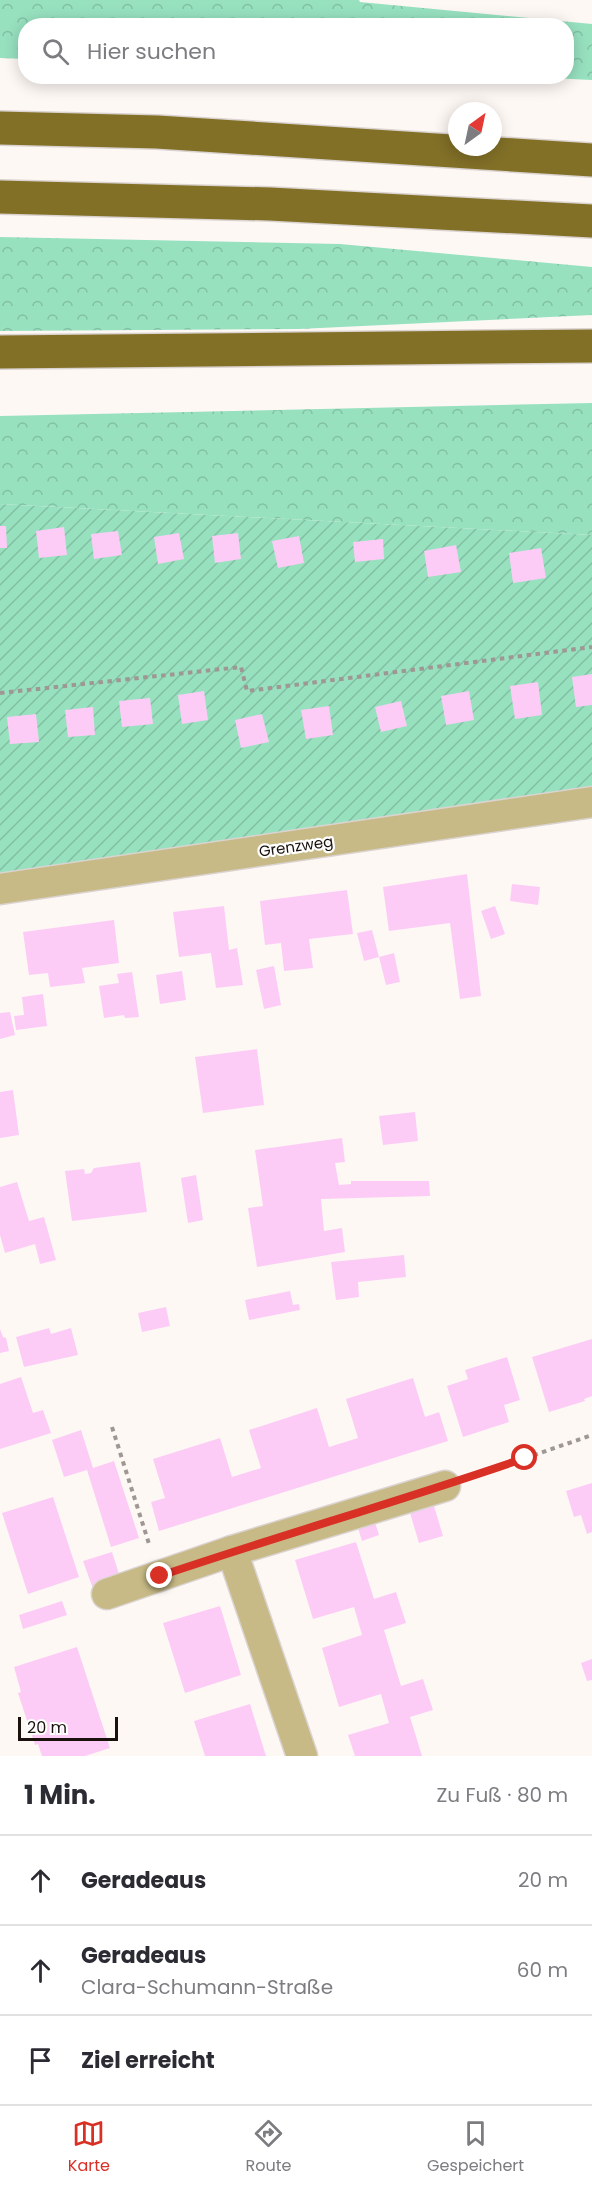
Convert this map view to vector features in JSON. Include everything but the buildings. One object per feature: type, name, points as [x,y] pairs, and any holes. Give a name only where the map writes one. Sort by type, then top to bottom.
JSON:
[{"type":"highway","points":[[0,128],[157,132],[592,160]]},
{"type":"highway","points":[[0,197],[270,204],[592,221]]},
{"type":"highway","points":[[0,352],[592,346]]},
{"type":"street","name":"Grenzweg","points":[[0,889],[592,802]]},
{"type":"street","points":[[107,1594],[232,1551],[445,1486]]},
{"type":"street","points":[[232,1551],[302,1756]]},
{"type":"path","points":[[0,693],[241,667],[247,691],[592,647]]},
{"type":"path","points":[[112,1426],[160,1576]]},
{"type":"path","points":[[445,1486],[592,1435]]},
{"type":"green space","points":[[0,0],[359,0],[360,2],[529,18],[18,18],[18,59],[0,58]]},
{"type":"green space","points":[[574,22],[592,24],[592,80],[574,79]]},
{"type":"green space","points":[[0,237],[340,244],[592,267],[592,315],[299,329],[0,331]]},
{"type":"green space","points":[[592,403],[592,535],[0,504],[0,416]]},
{"type":"green space","points":[[0,504],[592,535],[592,802],[0,889]]},
{"type":"route","points":[[160,1576],[232,1551],[445,1486],[525,1458]]}]
